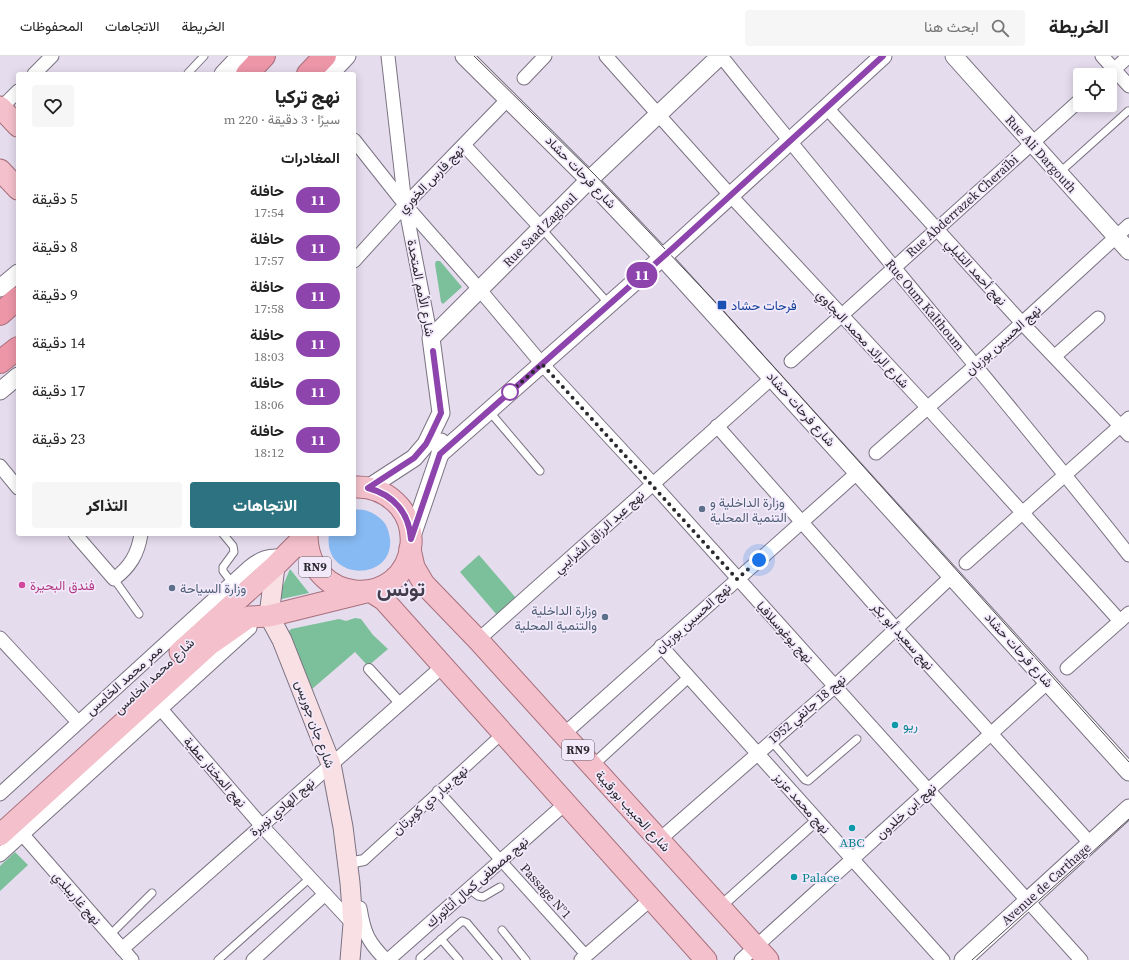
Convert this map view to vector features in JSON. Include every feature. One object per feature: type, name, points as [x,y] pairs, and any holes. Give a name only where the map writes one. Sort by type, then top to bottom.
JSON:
[{"type":"highway","points":[[249,72],[264,56]]},
{"type":"highway","points":[[310,72],[325,56]]},
{"type":"highway","points":[[0,314],[16,300]]},
{"type":"highway","points":[[0,362],[16,350]]},
{"type":"main road","points":[[1,107],[16,124]]},
{"type":"main road","points":[[0,170],[16,188]]},
{"type":"main road","name":"RN9","points":[[307,536],[307,544],[311,558],[318,571],[324,578],[341,588],[350,591],[370,591],[392,580],[400,572],[411,544],[409,524],[402,510],[388,496],[358,487]]},
{"type":"main road","name":"شارع محمد الخامس","points":[[0,818],[280,561],[305,536]]},
{"type":"main road","name":"شارع الحبيب بورقيبة","points":[[411,544],[414,567],[418,576],[564,734],[720,907],[762,949]]},
{"type":"main road","points":[[264,616],[280,561]]},
{"type":"main road","points":[[370,591],[384,600],[706,960]]},
{"type":"main road","name":"شارع محمد الخامس","points":[[0,835],[209,645],[239,622],[249,617],[264,616],[370,591]]},
{"type":"main road","name":"شارع جان جوريس","points":[[264,616],[285,647],[331,764],[343,827],[353,924],[350,960]]},
{"type":"street","points":[[36,72],[52,56]]},
{"type":"street","points":[[225,72],[240,56]]},
{"type":"street","points":[[332,72],[347,56]]},
{"type":"street","name":"شارع الأمم المتحدة","points":[[388,56],[405,204],[431,338],[441,413],[440,454]]},
{"type":"street","name":"شارع فرحات حشاد","points":[[464,56],[509,98],[662,257],[773,378],[856,474],[952,576],[1129,772]]},
{"type":"street","points":[[524,78],[545,56]]},
{"type":"street","name":"شارع الرائد محمد البجاوي","points":[[606,56],[731,196],[928,408],[1022,514],[1124,617]]},
{"type":"street","name":"Rue Saad Zagloul","points":[[431,338],[542,229],[589,180],[720,56]]},
{"type":"street","name":"Rue Oum Kalthoum","points":[[720,56],[789,142],[1065,474],[1129,555]]},
{"type":"street","points":[[411,544],[440,454],[731,196],[883,56]]},
{"type":"street","name":"Rue Ali Dargouth","points":[[954,56],[1129,251]]},
{"type":"street","points":[[1102,56],[1109,68]]},
{"type":"street","points":[[1116,68],[1129,56]]},
{"type":"street","points":[[1117,77],[1129,86]]},
{"type":"street","points":[[1,107],[16,93]]},
{"type":"street","name":"نهج فارس الخوري","points":[[356,259],[405,204],[509,98]]},
{"type":"street","name":"Rue Abderrazek Cheraïbi","points":[[791,361],[1073,106]]},
{"type":"street","name":"نهج أحمد التليلي","points":[[826,107],[1022,323],[1126,426]]},
{"type":"street","name":"نهج يوغوسلافيا","points":[[356,143],[405,204],[542,364],[653,484],[1081,960]]},
{"type":"street","points":[[464,145],[542,229]]},
{"type":"street","name":"نهج الحسين بوزيان","points":[[876,453],[975,366],[1129,225]]},
{"type":"street","points":[[0,288],[16,275]]},
{"type":"street","points":[[1055,356],[1098,318]]},
{"type":"street","points":[[0,391],[16,378]]},
{"type":"street","name":"نهج عبد الرزاق الشرايبي","points":[[478,640],[717,426],[773,378]]},
{"type":"street","points":[[358,487],[414,458],[426,444],[441,413]]},
{"type":"street","name":"نهج سعيد أبو بكر","points":[[717,426],[896,629],[1090,844]]},
{"type":"street","points":[[966,563],[1065,474],[1126,426]]},
{"type":"street","points":[[0,466],[16,486]]},
{"type":"street","name":"نهج الحسين بوزيان","points":[[564,734],[661,646],[856,474]]},
{"type":"street","points":[[77,536],[114,579],[131,563],[136,553],[140,536]]},
{"type":"street","name":"ممر محمد الخامس","points":[[0,794],[249,567],[260,559],[268,556],[280,561]]},
{"type":"street","name":"نهج 18 جانفي 1952","points":[[659,840],[834,687],[952,576]]},
{"type":"street","points":[[0,855],[160,708],[264,616]]},
{"type":"street","points":[[1067,668],[1124,617]]},
{"type":"street","points":[[0,638],[78,722]]},
{"type":"street","name":"نهج محمد عزيز","points":[[661,646],[943,960]]},
{"type":"street","name":"نهج الهادي نويرة","points":[[124,955],[261,825],[443,666]]},
{"type":"street","points":[[369,669],[400,704]]},
{"type":"street","points":[[592,766],[689,677]]},
{"type":"street","name":"نهج ابن خلدون","points":[[741,960],[762,949],[852,860],[990,733],[1048,682]]},
{"type":"street","name":"نهج المختار عطية","points":[[160,708],[261,825],[353,924]]},
{"type":"street","name":"نهج بيار دي كوبرتان","points":[[354,862],[364,860],[503,733]]},
{"type":"street","name":"Passage N°1","points":[[438,792],[501,861],[583,958]]},
{"type":"street","name":"نهج مصطفى كمال أتاتورك","points":[[387,960],[566,803]]},
{"type":"street","name":"Avenue de Carthage","points":[[963,960],[1129,808]]},
{"type":"street","points":[[720,907],[817,820]]},
{"type":"street","points":[[343,827],[354,862],[363,927],[367,939],[387,960]]},
{"type":"street","name":"نهج غاريبلدي","points":[[23,835],[110,935],[124,955]]},
{"type":"street","points":[[253,960],[325,894]]},
{"type":"street","points":[[583,958],[651,899]]},
{"type":"lane","points":[[189,72],[204,56]]},
{"type":"lane","points":[[1059,174],[1128,111]]},
{"type":"lane","points":[[542,229],[609,304]]},
{"type":"lane","points":[[489,411],[540,472]]},
{"type":"lane","points":[[225,536],[233,546],[234,552],[223,567],[223,571],[232,583]]},
{"type":"lane","points":[[114,579],[139,614]]},
{"type":"lane","points":[[772,741],[805,780],[808,781],[858,739]]},
{"type":"lane","points":[[218,960],[310,878]]},
{"type":"lane","points":[[469,889],[478,896],[485,897],[500,887]]},
{"type":"lane","points":[[110,935],[152,893]]},
{"type":"lane","points":[[420,960],[420,958],[462,921],[467,923],[498,960]]},
{"type":"lane","points":[[502,930],[526,960]]},
{"type":"lane","points":[[441,939],[459,960]]},
{"type":"green space","points":[[436,261],[440,261],[462,287],[443,304],[441,302],[435,264]]},
{"type":"green space","points":[[479,555],[516,598],[497,615],[460,572]]},
{"type":"green space","points":[[290,569],[309,593],[277,600]]},
{"type":"green space","points":[[355,618],[361,619],[373,635],[388,649],[368,666],[355,652],[312,689],[287,633],[291,629],[339,619],[346,621]]},
{"type":"green space","points":[[15,852],[28,865],[0,891],[0,866]]},
{"type":"water","points":[[356,510],[366,510],[376,515],[384,522],[388,531],[390,539],[388,553],[381,563],[371,569],[358,571],[346,568],[336,561],[330,550],[329,536],[356,536]]},
{"type":"tram line","points":[[474,56],[595,175],[720,307],[1129,762]]},
{"type":"tram line","points":[[972,960],[1129,819]]},
{"type":"bus line","name":"11","points":[[433,351],[441,413],[426,444],[420,452],[414,458],[368,488],[388,496],[396,502],[407,519],[411,539],[440,454],[731,196],[883,56]]},
{"type":"place","name":"فرحات حشاد","points":[[722,305]]},
{"type":"place","name":"وزارة الداخلية و التنمية المحلية","points":[[702,509]]},
{"type":"place","name":"فندق البحيرة","points":[[22,585]]},
{"type":"place","name":"وزارة السياحة","points":[[172,588]]},
{"type":"place","name":"وزارة الداخلية والتنمية المحلية","points":[[605,617]]},
{"type":"place","name":"ريو","points":[[895,725]]},
{"type":"place","name":"ABC","points":[[852,828]]},
{"type":"place","name":"Palace","points":[[794,877]]},
{"type":"district","name":"تونس","points":[[401,588]]},
{"type":"route","points":[[510,392],[508,394],[542,364],[653,484],[737,579],[759,560]]}]
